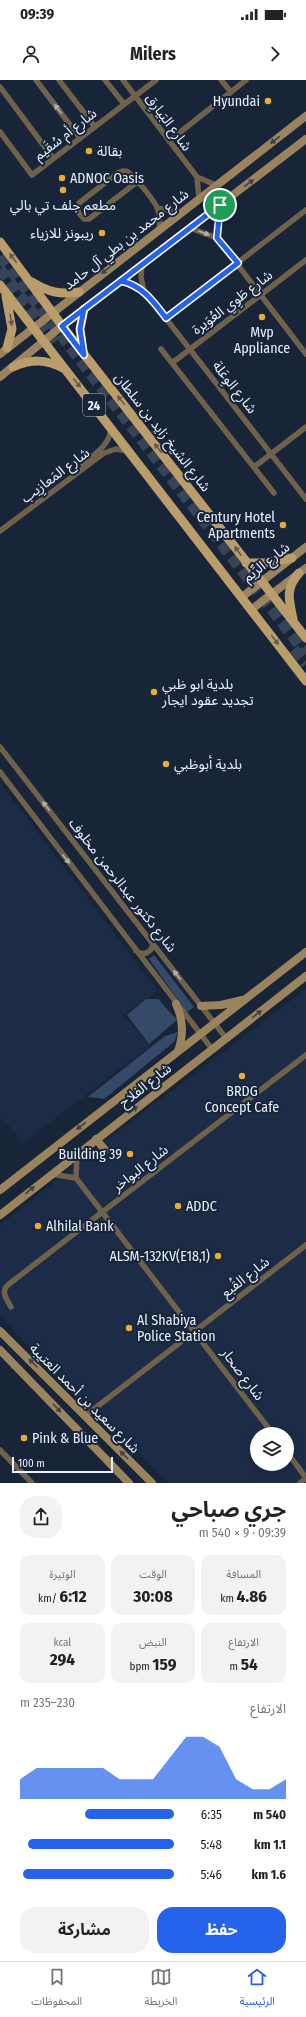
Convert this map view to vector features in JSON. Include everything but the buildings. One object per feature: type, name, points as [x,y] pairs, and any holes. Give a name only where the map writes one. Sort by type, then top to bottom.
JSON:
[{"type":"main road","name":"شارع محمد بن بطي آل حامد","points":[[3,351],[306,116]]},
{"type":"main road","points":[[0,377],[62,326],[306,139]]},
{"type":"main road","name":"شارع الشيخ زايد بن سلطان","points":[[0,242],[84,355],[306,638]]},
{"type":"main road","points":[[29,280],[52,293],[64,294],[79,292]]},
{"type":"main road","points":[[2,288],[12,325],[12,335],[3,351]]},
{"type":"main road","name":"24","points":[[2,288],[252,609],[306,681]]},
{"type":"main road","points":[[84,309],[80,329],[84,355]]},
{"type":"main road","points":[[13,367],[29,361],[43,360],[66,370]]},
{"type":"main road","name":"شارع الرِّيم","points":[[242,597],[306,547]]},
{"type":"main road","points":[[246,563],[265,563],[292,558]]},
{"type":"main road","points":[[279,568],[280,577],[288,581]]},
{"type":"main road","points":[[293,620],[288,591],[293,580],[304,571]]},
{"type":"main road","name":"شارع الرِّيم","points":[[252,609],[288,581],[304,571]]},
{"type":"main road","name":"شارع الفلاح","points":[[0,1190],[306,952]]},
{"type":"main road","name":"شارع الفلاح","points":[[0,1215],[50,1174],[306,976]]},
{"type":"main road","points":[[201,1006],[221,1005],[248,998]]},
{"type":"main road","points":[[176,1004],[181,1016],[182,1029],[178,1051]]},
{"type":"main road","points":[[96,1139],[105,1150]]},
{"type":"main road","name":"شارع سعيد بن أحمد العتيبة","points":[[0,1330],[152,1483]]},
{"type":"main road","name":"شارع سعيد بن أحمد العتيبة","points":[[0,1350],[129,1483]]},
{"type":"street","points":[[36,80],[80,138]]},
{"type":"street","points":[[59,80],[95,127]]},
{"type":"street","points":[[105,80],[124,104]]},
{"type":"street","name":"شارع البَيارِق","points":[[123,80],[196,177],[199,199]]},
{"type":"street","name":"شارع أم سُقَيم","points":[[0,132],[32,175],[156,80]]},
{"type":"street","points":[[221,80],[230,92]]},
{"type":"street","points":[[169,141],[246,80]]},
{"type":"street","points":[[0,87],[53,158]]},
{"type":"street","points":[[137,182],[90,219],[84,219],[78,212],[79,203],[119,172],[128,172],[137,182],[157,208],[159,230]]},
{"type":"street","points":[[196,177],[216,185]]},
{"type":"street","points":[[217,238],[220,205]]},
{"type":"street","points":[[157,208],[181,213]]},
{"type":"street","points":[[166,318],[306,210]]},
{"type":"street","points":[[190,228],[217,238],[238,263],[306,354]]},
{"type":"street","name":"شارع طَوِي العُوَيرة","points":[[172,363],[306,260]]},
{"type":"street","points":[[142,265],[141,277],[144,291]]},
{"type":"street","name":"شارع الوِعَلة","points":[[121,281],[144,291],[306,499]]},
{"type":"street","points":[[161,350],[274,493]]},
{"type":"street","points":[[254,467],[306,427]]},
{"type":"street","name":"شارع المَعازِيب","points":[[83,464],[104,446],[109,438],[111,428]]},
{"type":"street","name":"شارع المَعازِيب","points":[[0,532],[104,453],[116,449],[129,451]]},
{"type":"street","name":"شارع دكتور عبدالرحمن مخلوف","points":[[0,748],[226,1038]]},
{"type":"street","name":"شارع دكتور عبدالرحمن مخلوف","points":[[0,772],[176,1004],[212,1049]]},
{"type":"street","points":[[136,951],[141,954],[147,953],[151,950],[153,943]]},
{"type":"street","name":"شارع البواخر","points":[[11,1307],[4,1294],[6,1286],[306,1055]]},
{"type":"street","points":[[50,1174],[76,1178],[77,1154]]},
{"type":"street","name":"شارع صحار","points":[[76,1178],[195,1330],[268,1427]]},
{"type":"street","name":"شارع القُبع","points":[[85,1416],[306,1245]]},
{"type":"street","points":[[0,1450],[32,1483]]},
{"type":"street","points":[[294,1462],[306,1478],[300,1483]]},
{"type":"shaded area","points":[[0,783],[158,991],[123,1015],[150,1046],[23,1143],[3,1118],[0,1120]]},
{"type":"shaded area","points":[[154,955],[194,1007],[187,1012],[149,959]]},
{"type":"shaded area","points":[[306,989],[306,1483],[168,1483],[93,1405],[85,1407],[0,1316],[0,1225],[116,1133]]},
{"type":"shaded area","points":[[146,999],[158,999],[177,1020],[149,1044],[127,1015]]},
{"type":"shaded area","points":[[178,1032],[174,1042],[104,1099],[88,1097],[165,1036]]},
{"type":"tunnel","points":[[0,256],[306,654]]},
{"type":"tunnel","points":[[0,269],[55,342]]},
{"type":"tunnel","points":[[294,649],[306,664]]},
{"type":"place","name":"Hyundai","points":[[268,101]]},
{"type":"place","name":"بقالة","points":[[89,151]]},
{"type":"place","name":"ADNOC Oasis","points":[[62,178]]},
{"type":"place","name":"مطعم جلف تي بالي","points":[[63,190]]},
{"type":"place","name":"ريبونز للازياء","points":[[102,233]]},
{"type":"place","name":"Mvp Appliance","points":[[262,317]]},
{"type":"place","name":"Century Hotel Apartments","points":[[283,525]]},
{"type":"place","name":"بلدية ابو ظبي تجديد عقود ايجار","points":[[154,692]]},
{"type":"place","name":"بلدية أبوظبي","points":[[166,764]]},
{"type":"place","name":"BRDG Concept Cafe","points":[[242,1076]]},
{"type":"place","name":"Building 39","points":[[130,1154]]},
{"type":"place","name":"ADDC","points":[[178,1206]]},
{"type":"place","name":"Alhilal Bank","points":[[38,1226]]},
{"type":"place","name":"ALSM-132KV(E18,1)","points":[[218,1256]]},
{"type":"place","name":"Al Shabiya Police Station","points":[[129,1328]]},
{"type":"place","name":"Pink & Blue","points":[[24,1438]]},
{"type":"route","points":[[220,205],[132,273],[62,326],[84,355],[80,329],[81,324],[84,309],[121,281],[129,283],[144,291],[166,318],[238,263],[217,238],[220,205]]}]
